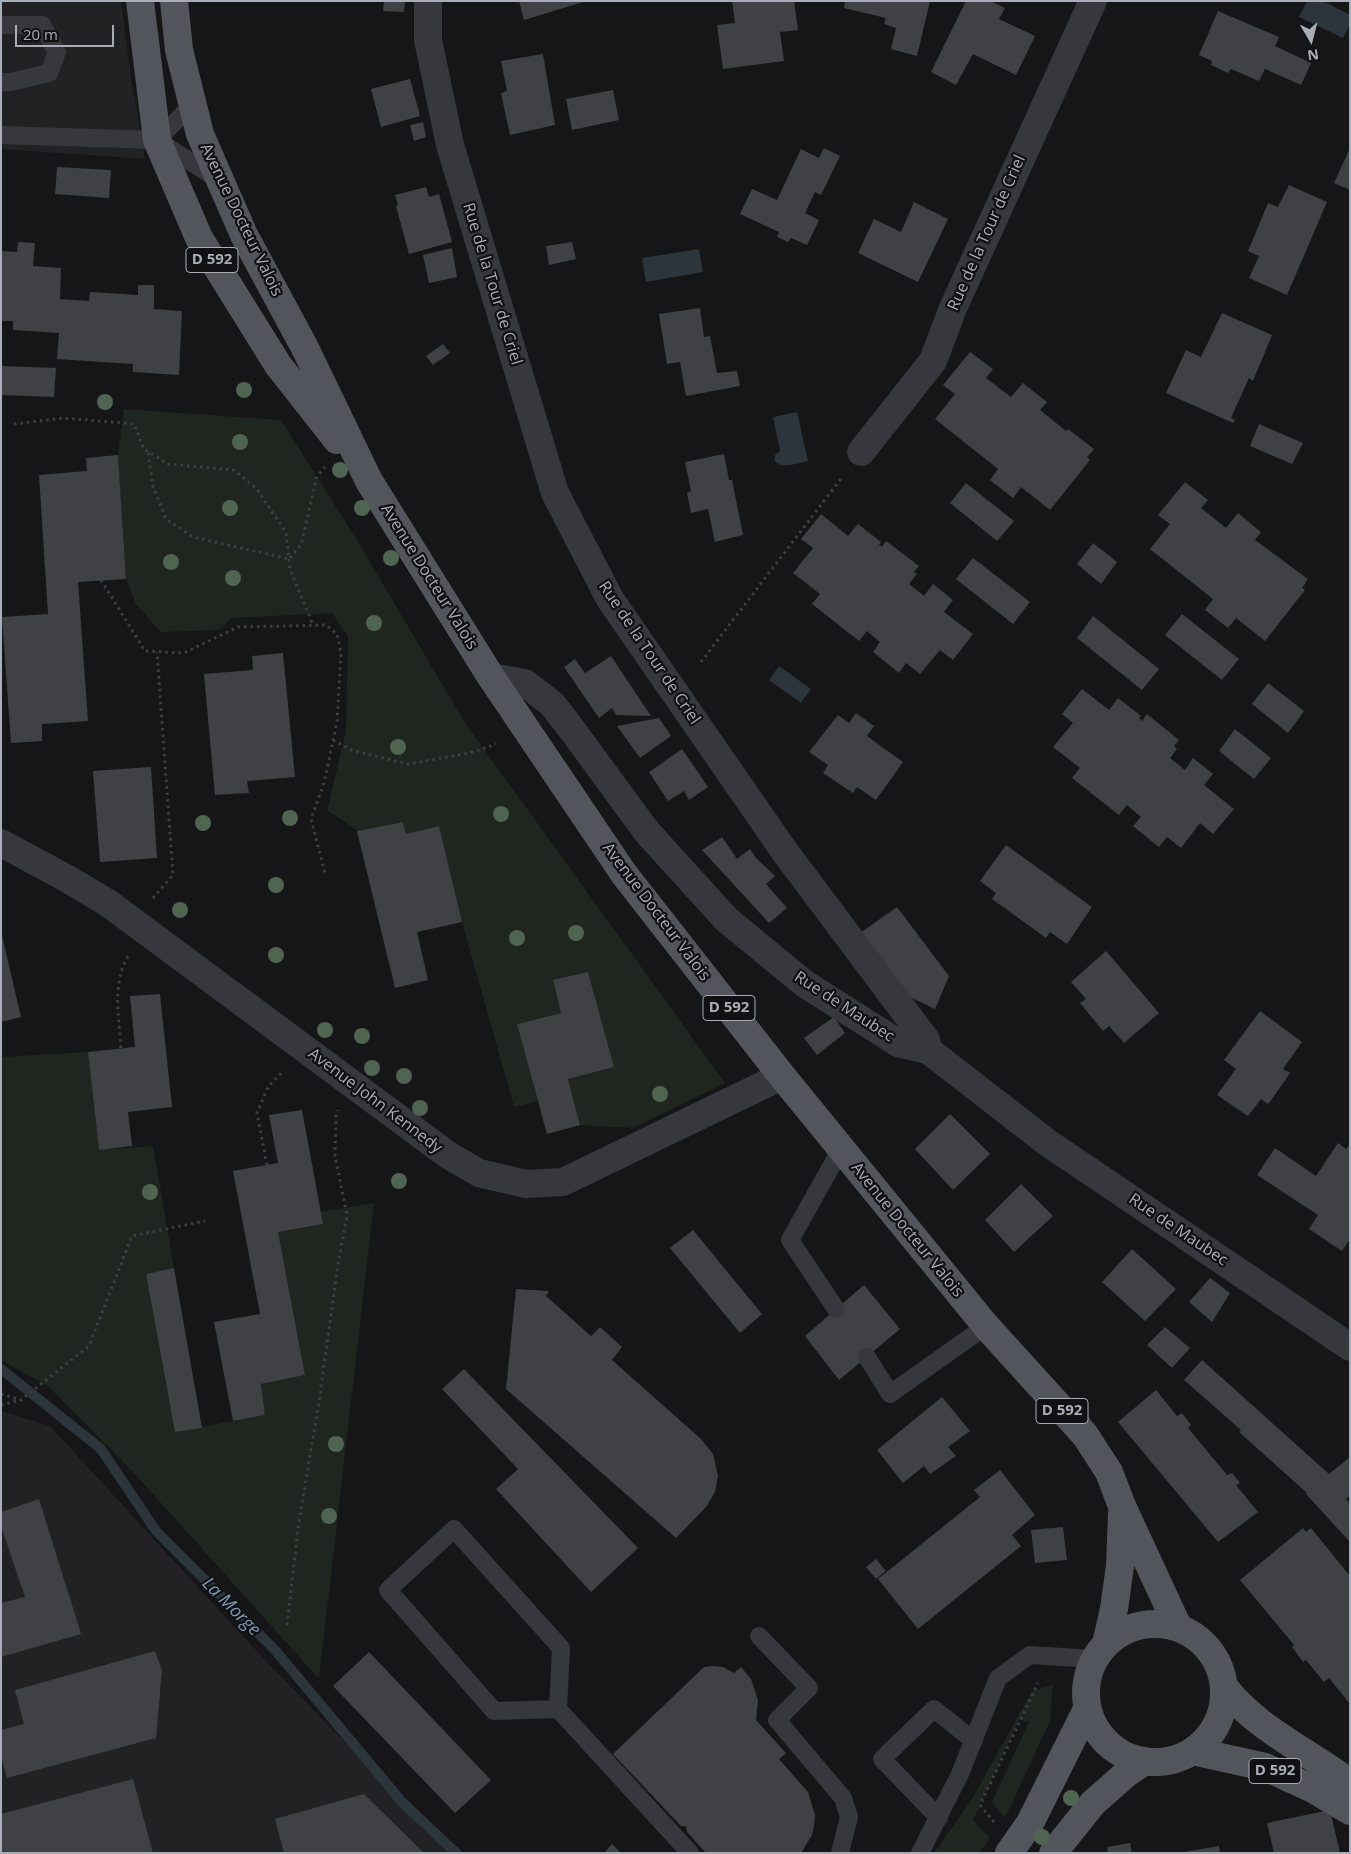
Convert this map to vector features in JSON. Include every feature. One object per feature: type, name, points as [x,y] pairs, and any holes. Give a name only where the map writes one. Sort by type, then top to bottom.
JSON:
[{"type":"main road","name":"Avenue Docteur Valois","points":[[140,1],[157,140],[199,238],[278,365],[369,481]]},
{"type":"main road","name":"Avenue Docteur Valois","points":[[174,1],[179,50],[200,134],[244,235],[305,348],[369,481],[491,677],[624,874],[782,1076],[986,1326],[1085,1435],[1109,1472],[1122,1506]]},
{"type":"main road","name":"D 592","points":[[1122,1506],[1178,1627]]},
{"type":"main road","name":"D 592","points":[[1100,1651],[1114,1609],[1120,1566],[1122,1506]]},
{"type":"main road","points":[[1144,1624],[1178,1627],[1201,1640],[1218,1663],[1225,1688],[1222,1713],[1211,1734],[1192,1751],[1170,1761],[1145,1761],[1119,1752],[1099,1733],[1087,1709],[1086,1683],[1100,1651],[1125,1630],[1144,1624]]},
{"type":"main road","name":"D 592","points":[[1225,1688],[1236,1702],[1271,1731],[1350,1783]]},
{"type":"main road","points":[[1009,1853],[1030,1823],[1087,1709]]},
{"type":"main road","name":"D 592","points":[[1192,1751],[1265,1767],[1313,1790],[1350,1811]]},
{"type":"main road","points":[[1053,1853],[1093,1803],[1127,1773],[1145,1761]]},
{"type":"street","name":"Rue de la Tour de Criel","points":[[428,1],[428,40],[450,145],[555,493],[610,599],[785,852],[926,1040],[928,1050]]},
{"type":"street","name":"Rue de la Tour de Criel","points":[[861,452],[933,361],[957,299],[1093,1]]},
{"type":"street","name":"Rue de Maubec","points":[[491,677],[525,683],[552,704],[647,832],[727,920],[805,984],[898,1043],[928,1050],[1048,1143],[1350,1347]]},
{"type":"street","name":"Avenue John Kennedy","points":[[1,843],[108,903],[448,1155],[479,1173],[526,1184],[563,1182],[782,1076]]},
{"type":"lane","points":[[1,25],[42,25],[57,52],[49,73],[11,82],[1,82]]},
{"type":"lane","points":[[157,140],[193,104]]},
{"type":"lane","points":[[1,135],[157,140],[221,181]]},
{"type":"lane","points":[[836,1309],[790,1240],[841,1149]]},
{"type":"lane","points":[[867,1357],[890,1394],[986,1326]]},
{"type":"lane","points":[[558,1709],[494,1711],[388,1590],[454,1529],[561,1648],[558,1709],[690,1853]]},
{"type":"lane","points":[[759,1636],[809,1688],[778,1720],[843,1798],[849,1817],[840,1853]]},
{"type":"lane","points":[[920,1853],[960,1774],[998,1678],[1030,1655],[1100,1651]]},
{"type":"lane","points":[[939,1818],[882,1759],[934,1709],[974,1742]]},
{"type":"path","points":[[14,424],[63,418],[134,424],[144,449],[168,464],[234,470],[257,489],[286,533],[290,569],[313,625]]},
{"type":"path","points":[[148,452],[153,486],[166,518],[193,538],[289,558]]},
{"type":"path","points":[[701,662],[861,452]]},
{"type":"path","points":[[289,558],[301,544],[317,476],[326,465]]},
{"type":"path","points":[[101,580],[145,651],[184,653],[238,628],[326,624],[337,634],[340,654],[337,722],[324,783],[311,819],[325,873]]},
{"type":"path","points":[[121,1048],[117,992],[122,967],[138,925],[173,875],[157,652]]},
{"type":"path","points":[[333,740],[351,750],[408,764],[470,753],[496,744]]},
{"type":"path","points":[[267,1165],[257,1113],[268,1087],[305,1049]]},
{"type":"path","points":[[287,1625],[299,1521],[347,1215],[335,1156],[336,1115],[349,1082]]},
{"type":"path","points":[[1,1405],[21,1400],[89,1346],[132,1236],[205,1221]]},
{"type":"path","points":[[1,1394],[21,1400]]},
{"type":"path","points":[[997,1826],[980,1805],[1041,1676]]},
{"type":"shaded area","points":[[1,1],[121,1],[131,77],[145,159],[1,149]]},
{"type":"shaded area","points":[[1307,1],[1323,1],[1350,15],[1350,24],[1343,38],[1299,17]]},
{"type":"shaded area","points":[[699,249],[703,272],[646,282],[642,258]]},
{"type":"shaded area","points":[[124,409],[281,420],[357,540],[465,723],[725,1083],[633,1128],[580,1125],[568,1079],[614,1067],[588,972],[553,981],[561,1013],[517,1024],[538,1101],[514,1107],[462,922],[439,826],[406,834],[403,822],[357,831],[327,810],[346,731],[348,636],[332,613],[231,618],[219,630],[161,632],[136,604],[126,579],[118,455]]},
{"type":"shaded area","points":[[797,412],[808,461],[791,465],[778,464],[775,462],[775,455],[780,451],[773,417]]},
{"type":"shaded area","points":[[779,666],[811,689],[801,703],[769,680]]},
{"type":"shaded area","points":[[88,1052],[99,1150],[153,1146],[174,1268],[146,1274],[175,1432],[265,1415],[261,1384],[305,1375],[278,1232],[323,1224],[321,1212],[374,1203],[319,1679],[134,1473],[49,1387],[1,1360],[1,1057]]},
{"type":"shaded area","points":[[1,1411],[50,1426],[263,1658],[452,1853],[1,1853]]},
{"type":"shaded area","points":[[1053,1685],[1050,1721],[1005,1818],[992,1802],[1029,1722],[1019,1720],[973,1820],[990,1838],[979,1853],[934,1853],[972,1799],[1032,1691]]},
{"type":"building","points":[[384,1],[405,1],[404,12],[383,11]]},
{"type":"building","points":[[519,1],[583,1],[583,2],[524,20]]},
{"type":"building","points":[[732,1],[794,1],[798,30],[780,32],[784,61],[723,69],[717,25],[735,23]]},
{"type":"building","points":[[845,1],[930,1],[917,56],[891,49],[896,28],[884,24],[886,18],[844,8]]},
{"type":"building","points":[[966,1],[990,1],[1005,8],[999,19],[1035,36],[1016,75],[973,54],[956,85],[931,72]]},
{"type":"building","points":[[1218,11],[1279,37],[1275,46],[1311,63],[1301,85],[1265,69],[1259,81],[1231,69],[1228,73],[1211,65],[1212,61],[1199,55]]},
{"type":"building","points":[[543,54],[555,125],[510,135],[501,93],[507,91],[501,61]]},
{"type":"building","points":[[410,79],[420,116],[381,127],[371,89]]},
{"type":"building","points":[[613,90],[619,120],[572,130],[566,99]]},
{"type":"building","points":[[423,122],[426,137],[414,141],[410,125]]},
{"type":"building","points":[[824,148],[840,156],[821,195],[815,192],[805,213],[819,220],[807,245],[791,238],[788,242],[777,237],[779,232],[740,214],[752,189],[777,200],[801,149],[819,158]]},
{"type":"building","points":[[1350,148],[1350,190],[1334,183]]},
{"type":"building","points":[[57,167],[111,170],[109,198],[55,194]]},
{"type":"building","points":[[1289,185],[1327,202],[1287,295],[1249,278],[1259,256],[1248,251],[1268,203],[1278,207]]},
{"type":"building","points":[[426,187],[429,197],[439,194],[452,242],[409,254],[396,206],[398,205],[395,195]]},
{"type":"building","points":[[914,202],[948,219],[918,282],[858,253],[874,219],[901,232]]},
{"type":"building","points":[[18,242],[35,243],[33,266],[61,268],[60,299],[89,301],[90,292],[138,295],[138,285],[154,285],[154,309],[182,311],[179,375],[133,372],[133,364],[57,359],[59,333],[13,330],[13,321],[1,321],[1,251],[17,252]]},
{"type":"building","points":[[572,242],[576,259],[549,265],[546,246]]},
{"type":"building","points":[[452,248],[457,277],[429,283],[423,255]]},
{"type":"building","points":[[700,308],[704,337],[710,336],[717,373],[737,371],[740,386],[686,396],[680,362],[667,364],[659,314]]},
{"type":"building","points":[[1222,313],[1272,335],[1253,381],[1249,378],[1231,418],[1235,420],[1233,423],[1166,393],[1186,350],[1201,357]]},
{"type":"building","points":[[443,344],[450,353],[433,365],[426,356]]},
{"type":"building","points":[[970,352],[993,369],[986,378],[1011,397],[1023,383],[1047,402],[1040,410],[1066,431],[1068,429],[1094,449],[1087,457],[1090,460],[1050,510],[1021,487],[1013,498],[990,480],[998,469],[935,419],[955,394],[943,385]]},
{"type":"building","points":[[2,366],[56,368],[54,397],[1,395]]},
{"type":"building","points":[[1259,424],[1303,443],[1292,464],[1250,446]]},
{"type":"building","points":[[724,454],[729,480],[732,480],[743,535],[715,542],[708,509],[691,513],[687,493],[691,491],[685,462]]},
{"type":"building","points":[[118,455],[126,579],[78,582],[88,721],[42,724],[42,741],[11,743],[2,617],[48,614],[39,475],[87,471],[86,458]]},
{"type":"building","points":[[1185,482],[1208,500],[1201,508],[1226,528],[1238,513],[1261,532],[1255,540],[1308,579],[1302,588],[1305,590],[1265,641],[1236,618],[1228,628],[1205,610],[1213,599],[1150,549],[1170,524],[1158,515]]},
{"type":"building","points":[[966,483],[1014,521],[997,541],[950,503]]},
{"type":"building","points":[[821,514],[848,536],[858,524],[881,542],[879,545],[882,547],[886,541],[919,566],[914,572],[917,574],[909,584],[924,596],[933,584],[953,600],[944,612],[973,634],[953,660],[940,650],[920,674],[906,663],[899,673],[873,652],[880,642],[867,631],[859,641],[812,604],[820,594],[793,573],[813,548],[801,539]]},
{"type":"building","points":[[1093,543],[1117,562],[1101,584],[1077,564]]},
{"type":"building","points":[[973,558],[1030,602],[1013,624],[956,579]]},
{"type":"building","points":[[1182,614],[1239,659],[1222,680],[1165,635]]},
{"type":"building","points":[[1093,616],[1159,669],[1142,690],[1077,638]]},
{"type":"building","points":[[283,653],[295,777],[247,781],[249,793],[215,795],[204,674],[253,670],[252,656]]},
{"type":"building","points":[[611,656],[651,716],[616,715],[612,708],[599,718],[564,667],[575,659],[585,673]]},
{"type":"building","points":[[1268,683],[1304,711],[1288,733],[1252,704]]},
{"type":"building","points":[[1082,689],[1109,710],[1118,698],[1141,716],[1139,718],[1142,721],[1147,714],[1179,740],[1174,746],[1177,749],[1170,758],[1185,770],[1193,758],[1213,774],[1204,785],[1234,809],[1213,834],[1200,823],[1181,848],[1167,837],[1159,847],[1133,826],[1141,817],[1127,805],[1119,815],[1072,778],[1080,768],[1053,747],[1073,723],[1062,714]]},
{"type":"building","points":[[856,713],[874,726],[867,736],[903,762],[876,800],[857,787],[853,793],[823,773],[828,765],[809,752],[838,715],[849,723]]},
{"type":"building","points":[[659,718],[671,736],[640,758],[617,726]]},
{"type":"building","points":[[1235,729],[1271,758],[1254,779],[1219,751]]},
{"type":"building","points":[[682,749],[708,787],[689,800],[684,791],[668,801],[649,772]]},
{"type":"building","points":[[151,767],[157,858],[100,862],[93,771]]},
{"type":"building","points":[[403,822],[406,834],[439,826],[462,922],[417,932],[428,980],[395,988],[357,831]]},
{"type":"building","points":[[722,837],[737,859],[750,849],[756,858],[775,876],[766,884],[787,908],[769,923],[702,850]]},
{"type":"building","points":[[1006,845],[1092,907],[1067,944],[1050,932],[1046,938],[992,899],[996,893],[980,881]]},
{"type":"building","points":[[897,907],[949,976],[935,1009],[910,997],[860,933]]},
{"type":"building","points":[[1,931],[21,1017],[1,1022]]},
{"type":"building","points":[[1106,951],[1159,1013],[1124,1043],[1109,1026],[1103,1031],[1080,1003],[1086,999],[1071,982]]},
{"type":"building","points":[[588,972],[614,1067],[568,1079],[580,1125],[547,1134],[517,1024],[561,1013],[553,980]]},
{"type":"building","points":[[160,994],[172,1107],[128,1112],[132,1146],[99,1150],[88,1052],[135,1047],[130,996]]},
{"type":"building","points":[[1260,1011],[1302,1042],[1283,1069],[1290,1073],[1272,1099],[1268,1104],[1261,1099],[1248,1116],[1217,1095],[1236,1069],[1224,1060]]},
{"type":"building","points":[[834,1017],[845,1033],[817,1055],[804,1038]]},
{"type":"building","points":[[302,1110],[323,1224],[278,1232],[305,1375],[261,1384],[265,1415],[233,1421],[214,1322],[260,1314],[233,1171],[278,1163],[269,1115]]},
{"type":"building","points":[[950,1114],[990,1154],[953,1190],[915,1149]]},
{"type":"building","points":[[1338,1143],[1346,1149],[1350,1144],[1350,1239],[1342,1251],[1309,1229],[1318,1215],[1257,1175],[1275,1148],[1316,1176]]},
{"type":"building","points":[[1021,1184],[1053,1216],[1014,1252],[985,1220]]},
{"type":"building","points":[[693,1230],[762,1314],[740,1333],[670,1248]]},
{"type":"building","points":[[1132,1249],[1176,1289],[1145,1321],[1102,1282]]},
{"type":"building","points":[[174,1268],[202,1428],[175,1432],[146,1274]]},
{"type":"building","points":[[1210,1278],[1230,1293],[1212,1322],[1189,1302]]},
{"type":"building","points":[[864,1285],[900,1329],[839,1380],[805,1336]]},
{"type":"building","points":[[516,1289],[549,1291],[546,1296],[591,1336],[600,1327],[622,1347],[612,1360],[701,1439],[713,1454],[718,1476],[715,1492],[706,1507],[676,1538],[506,1389]]},
{"type":"building","points":[[1165,1327],[1190,1348],[1172,1368],[1147,1345]]},
{"type":"building","points":[[1202,1360],[1329,1474],[1350,1457],[1350,1496],[1346,1499],[1350,1504],[1350,1542],[1307,1493],[1239,1432],[1241,1430],[1184,1380]]},
{"type":"building","points":[[464,1369],[638,1548],[591,1592],[496,1489],[518,1469],[442,1389]]},
{"type":"building","points":[[1156,1390],[1177,1416],[1182,1413],[1191,1425],[1188,1428],[1227,1475],[1232,1473],[1240,1483],[1236,1485],[1258,1512],[1218,1542],[1118,1422]]},
{"type":"building","points":[[942,1397],[970,1431],[948,1447],[956,1456],[930,1474],[924,1466],[903,1483],[877,1450]]},
{"type":"building","points":[[1000,1470],[1035,1515],[1012,1535],[1021,1546],[918,1629],[878,1579],[980,1497],[974,1490]]},
{"type":"building","points":[[39,1499],[81,1634],[1,1657],[1,1603],[25,1597],[1,1526],[1,1512]]},
{"type":"building","points":[[1063,1527],[1067,1560],[1035,1563],[1031,1530]]},
{"type":"building","points":[[1303,1528],[1306,1532],[1311,1528],[1350,1576],[1350,1704],[1329,1678],[1324,1682],[1306,1660],[1303,1662],[1292,1647],[1294,1645],[1240,1580]]},
{"type":"building","points":[[876,1559],[886,1571],[876,1579],[866,1567]]},
{"type":"building","points":[[155,1651],[162,1670],[156,1738],[7,1778],[1,1756],[1,1730],[24,1724],[15,1690]]},
{"type":"building","points":[[369,1652],[491,1780],[455,1813],[333,1686]]},
{"type":"building","points":[[704,1667],[723,1667],[734,1673],[741,1667],[751,1679],[758,1700],[756,1720],[786,1753],[779,1759],[808,1792],[815,1815],[814,1826],[812,1835],[801,1853],[706,1853],[687,1832],[686,1826],[681,1826],[613,1754]]},
{"type":"building","points":[[133,1779],[153,1853],[1,1853],[1,1814]]},
{"type":"building","points":[[364,1794],[424,1853],[284,1853],[275,1819]]},
{"type":"building","points":[[1330,1810],[1340,1853],[1274,1853],[1267,1823]]},
{"type":"building","points":[[1130,1843],[1132,1853],[1108,1853],[1107,1847]]},
{"type":"building","points":[[612,1844],[621,1853],[604,1853]]},
{"type":"building","points":[[1219,1846],[1220,1853],[1184,1852]]},
{"type":"waterway","name":"La Morge","points":[[1,1369],[101,1449],[156,1531],[275,1650],[402,1802],[456,1853]]}]
